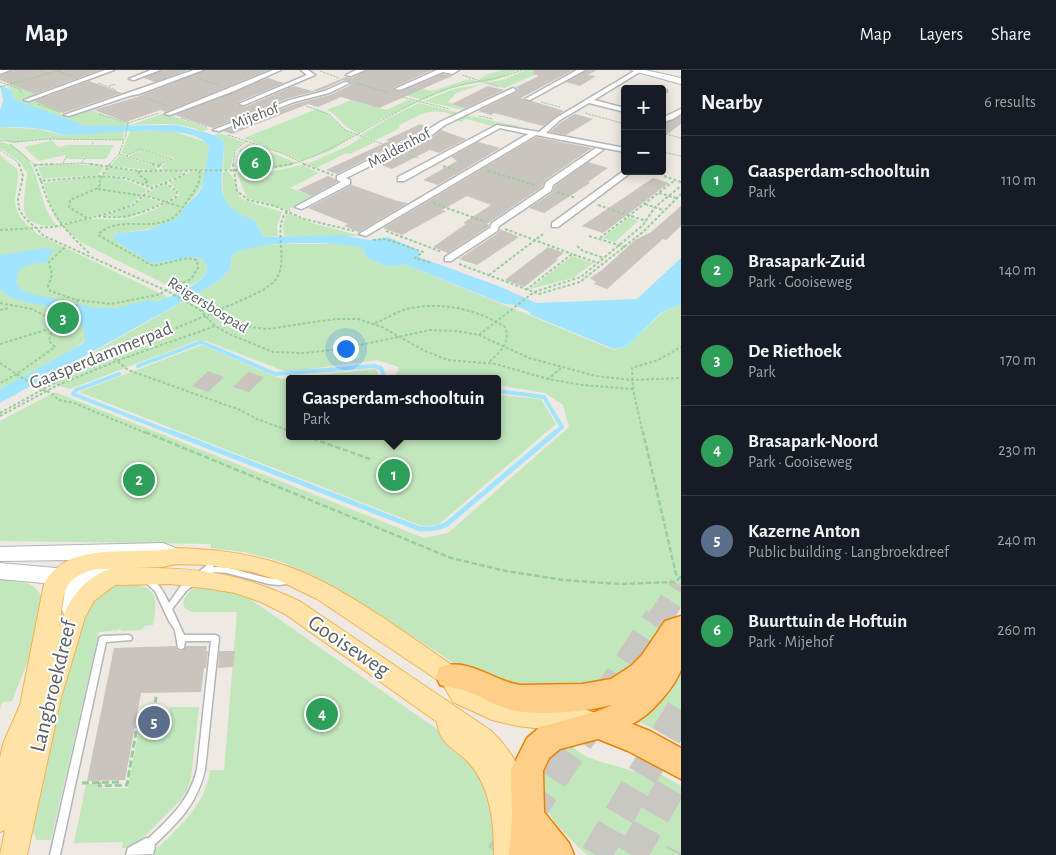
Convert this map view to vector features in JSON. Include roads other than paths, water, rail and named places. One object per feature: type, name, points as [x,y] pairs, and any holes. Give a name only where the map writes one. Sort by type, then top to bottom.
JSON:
[{"type":"highway","points":[[450,676],[468,678],[498,693],[530,700],[601,696],[619,690],[641,677],[663,649],[675,629],[681,627]]},
{"type":"highway","points":[[526,855],[528,818],[527,770],[538,748],[551,737],[598,725],[630,711],[647,697],[681,645]]},
{"type":"highway","points":[[598,725],[639,741],[681,764]]},
{"type":"highway","points":[[528,818],[558,855]]},
{"type":"main road","points":[[638,70],[681,80]]},
{"type":"main road","points":[[653,70],[681,76]]},
{"type":"main road","points":[[0,554],[163,550],[176,556]]},
{"type":"main road","points":[[51,599],[55,584],[71,574],[73,562],[53,552]]},
{"type":"main road","name":"Gooiseweg","points":[[71,574],[96,561],[163,559],[176,556],[293,608],[481,738],[503,761],[511,775],[528,818]]},
{"type":"main road","name":"Gooiseweg","points":[[111,577],[142,576],[254,564],[299,579],[339,602],[450,676],[462,694],[492,710],[530,718],[572,716],[598,725]]},
{"type":"main road","points":[[0,571],[29,575],[71,574],[111,577]]},
{"type":"main road","name":"Langbroekdreef","points":[[13,855],[49,698],[74,615],[71,607],[71,574]]},
{"type":"main road","name":"Langbroekdreef","points":[[0,818],[14,761],[16,744],[32,705],[39,676],[51,599],[41,583],[29,575]]},
{"type":"main road","points":[[74,615],[86,595],[111,577]]},
{"type":"main road","points":[[449,715],[451,732],[478,756],[493,777],[503,809],[508,855]]},
{"type":"street","points":[[0,72],[7,70]]},
{"type":"street","points":[[27,100],[111,70]]},
{"type":"street","points":[[132,79],[157,70]]},
{"type":"street","points":[[67,115],[137,93],[200,70]]},
{"type":"street","name":"Mijehof","points":[[168,114],[278,70]]},
{"type":"street","name":"Mijehof","points":[[242,104],[312,74],[304,70]]},
{"type":"street","points":[[349,75],[362,70]]},
{"type":"street","points":[[398,89],[443,70],[454,71]]},
{"type":"street","points":[[528,99],[582,70]]},
{"type":"street","points":[[363,234],[423,201],[475,167],[539,132],[638,70]]},
{"type":"street","name":"Mijehof","points":[[217,130],[292,101],[327,92],[347,83]]},
{"type":"street","name":"Maldenhof","points":[[299,207],[347,182],[340,178],[397,150],[451,119],[513,90]]},
{"type":"street","points":[[589,101],[621,109]]},
{"type":"street","points":[[666,119],[681,111]]},
{"type":"street","points":[[666,121],[677,124]]},
{"type":"street","name":"Maldenhof","points":[[401,179],[496,126],[539,132],[621,149]]},
{"type":"street","points":[[450,258],[494,229],[494,225],[548,190],[549,184],[598,150]]},
{"type":"street","points":[[555,225],[624,175]]},
{"type":"lane","points":[[168,609],[182,589],[203,569]]},
{"type":"lane","points":[[140,851],[192,798],[199,782],[215,638],[181,642],[180,628],[171,618],[158,589],[142,576]]},
{"type":"lane","points":[[55,855],[104,639],[128,638]]},
{"type":"water","points":[[0,85],[11,90],[16,100],[86,126],[177,125],[214,135],[223,140],[222,191],[225,199],[231,207],[241,214],[255,220],[263,237],[342,235],[369,240],[388,237],[420,251],[419,257],[501,287],[536,303],[637,299],[681,258],[681,304],[662,312],[627,346],[614,349],[531,315],[530,312],[514,305],[501,303],[404,264],[388,267],[367,258],[362,247],[314,243],[260,246],[232,255],[230,269],[218,282],[0,403],[0,389],[82,344],[85,340],[82,326],[75,316],[64,310],[22,301],[9,296],[0,288],[0,255],[48,248],[54,250],[46,263],[31,264],[18,271],[18,278],[15,283],[24,292],[96,308],[117,308],[148,300],[155,302],[181,291],[201,280],[204,276],[207,265],[202,259],[191,257],[152,264],[114,240],[114,236],[119,233],[148,230],[178,218],[185,206],[198,194],[202,187],[209,147],[200,138],[185,133],[165,131],[64,135],[35,128],[0,127],[0,111],[3,100]]},
{"type":"waterway","points":[[138,366],[201,342],[275,374],[374,366],[381,368],[384,375]]},
{"type":"waterway","points":[[119,374],[76,390],[73,394],[175,434]]},
{"type":"waterway","points":[[501,391],[544,397],[562,427],[554,434]]},
{"type":"waterway","points":[[171,432],[420,529],[437,528],[447,524],[556,432]]},
{"type":"tunnel","points":[[658,621],[681,586]]},
{"type":"tunnel","points":[[501,855],[659,619]]},
{"type":"tunnel","points":[[596,855],[681,710]]},
{"type":"tunnel","points":[[632,855],[681,768]]},
{"type":"place","name":"Buurttuin de Hoftuin","points":[[255,163]]},
{"type":"place","name":"De Riethoek","points":[[63,318]]},
{"type":"place","name":"Gaasperdam-schooltuin","points":[[394,475]]},
{"type":"place","name":"Brasapark-Zuid","points":[[139,480]]},
{"type":"place","name":"Brasapark-Noord","points":[[322,714]]},
{"type":"place","name":"Kazerne Anton","points":[[154,722]]}]
